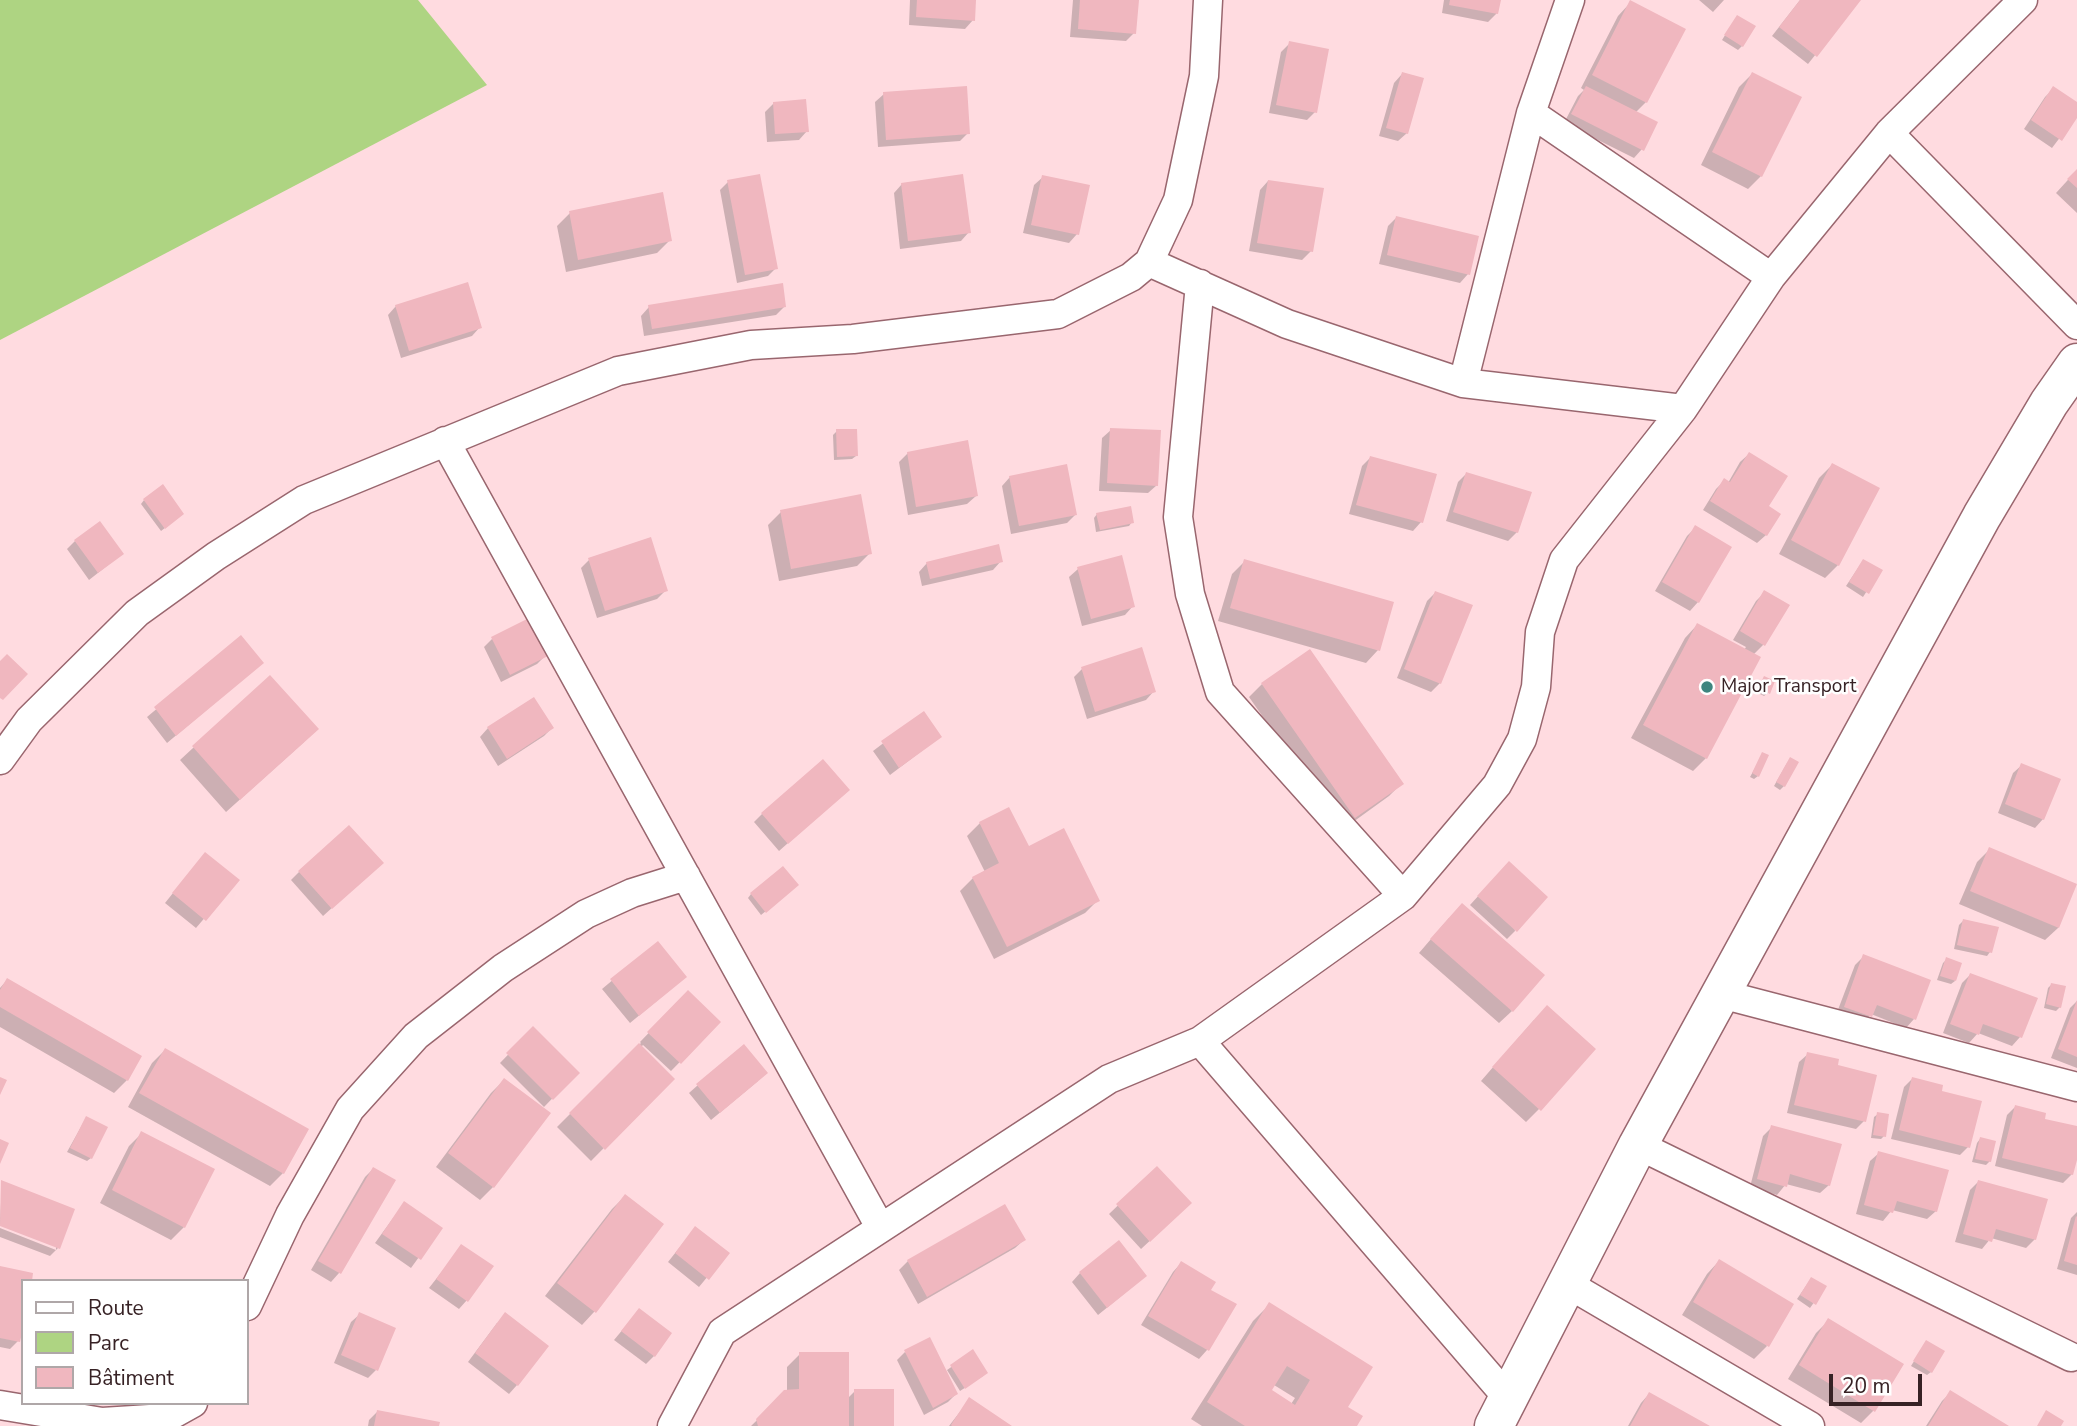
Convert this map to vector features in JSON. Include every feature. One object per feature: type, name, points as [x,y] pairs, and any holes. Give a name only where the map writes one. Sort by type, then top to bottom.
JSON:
[{"type":"main road","points":[[1501,1412],[1639,1145],[1982,516],[2049,403],[2077,363]]},
{"type":"street","points":[[0,760],[29,720],[137,613],[216,556],[304,500],[618,371],[751,345],[853,339],[1058,314],[1131,277],[1149,262],[1178,200],[1204,76],[1208,0]]},
{"type":"street","points":[[1463,383],[1531,113],[1570,0]]},
{"type":"street","points":[[673,1426],[722,1332],[1109,1079],[1200,1041],[1403,896],[1497,785],[1522,739],[1536,687],[1540,632],[1564,560],[1683,410],[1771,277],[1889,132],[2023,0]]},
{"type":"street","points":[[1531,113],[1771,277]]},
{"type":"street","points":[[1889,132],[2077,325]]},
{"type":"street","points":[[1149,262],[1287,324],[1463,383],[1683,410]]},
{"type":"street","points":[[1200,284],[1178,516],[1190,594],[1220,692],[1403,896]]},
{"type":"street","points":[[445,441],[880,1227]]},
{"type":"street","points":[[248,1304],[290,1215],[350,1109],[416,1036],[503,968],[586,914],[632,893],[686,876]]},
{"type":"street","points":[[1721,994],[2077,1087]]},
{"type":"street","points":[[1200,1041],[1501,1412]]},
{"type":"street","points":[[1639,1145],[2071,1357]]},
{"type":"street","points":[[1566,1283],[1810,1426]]},
{"type":"street","points":[[0,1405],[102,1422],[166,1418],[189,1405]]},
{"type":"green space","points":[[0,0],[418,0],[487,85],[0,340]]},
{"type":"building","points":[[917,0],[976,0],[975,21],[916,17]]},
{"type":"building","points":[[1080,0],[1139,0],[1136,34],[1078,29]]},
{"type":"building","points":[[1450,0],[1501,0],[1498,14],[1449,5]]},
{"type":"building","points":[[1630,0],[1686,29],[1647,103],[1592,75]]},
{"type":"building","points":[[1800,0],[1861,0],[1817,57],[1779,27]]},
{"type":"building","points":[[1737,15],[1756,26],[1743,47],[1724,35]]},
{"type":"building","points":[[1289,41],[1329,49],[1317,113],[1276,105]]},
{"type":"building","points":[[1402,72],[1424,78],[1408,134],[1386,128]]},
{"type":"building","points":[[1752,72],[1802,97],[1762,177],[1712,152]]},
{"type":"building","points":[[967,86],[970,134],[886,140],[883,92]]},
{"type":"building","points":[[1586,86],[1658,122],[1644,151],[1571,114]]},
{"type":"building","points":[[2053,86],[2077,102],[2077,118],[2062,141],[2031,120]]},
{"type":"building","points":[[806,99],[809,132],[775,134],[773,102]]},
{"type":"building","points":[[2077,169],[2077,188],[2067,179]]},
{"type":"building","points":[[760,174],[778,269],[745,275],[727,180]]},
{"type":"building","points":[[963,174],[971,233],[908,241],[901,183]]},
{"type":"building","points":[[1042,175],[1090,185],[1079,235],[1031,225]]},
{"type":"building","points":[[1268,180],[1324,188],[1313,252],[1257,243]]},
{"type":"building","points":[[663,192],[672,241],[578,260],[569,211]]},
{"type":"building","points":[[1396,216],[1479,236],[1470,275],[1387,255]]},
{"type":"building","points":[[468,282],[482,328],[409,351],[395,305]]},
{"type":"building","points":[[783,283],[786,307],[652,329],[648,305]]},
{"type":"building","points":[[1110,428],[1161,430],[1158,486],[1107,483]]},
{"type":"building","points":[[836,429],[857,429],[858,456],[837,457]]},
{"type":"building","points":[[968,440],[978,496],[916,507],[907,452]]},
{"type":"building","points":[[1749,452],[1788,476],[1769,506],[1781,514],[1767,536],[1710,501],[1724,478],[1730,482]]},
{"type":"building","points":[[1370,456],[1437,474],[1423,523],[1356,505]]},
{"type":"building","points":[[1832,463],[1880,488],[1839,566],[1791,540]]},
{"type":"building","points":[[1067,464],[1077,515],[1019,526],[1009,476]]},
{"type":"building","points":[[1466,472],[1532,492],[1518,533],[1453,512]]},
{"type":"building","points":[[163,484],[184,514],[165,529],[143,499]]},
{"type":"building","points":[[861,494],[872,554],[791,569],[780,510]]},
{"type":"building","points":[[1131,506],[1134,523],[1100,530],[1096,513]]},
{"type":"building","points":[[100,521],[124,554],[98,573],[74,540]]},
{"type":"building","points":[[1695,525],[1732,547],[1699,603],[1662,582]]},
{"type":"building","points":[[651,537],[668,591],[605,611],[588,558]]},
{"type":"building","points":[[999,544],[1003,562],[930,579],[926,562]]},
{"type":"building","points":[[1122,555],[1135,607],[1091,619],[1077,567]]},
{"type":"building","points":[[1244,559],[1394,602],[1380,651],[1230,608]]},
{"type":"building","points":[[1863,559],[1883,570],[1869,594],[1849,582]]},
{"type":"building","points":[[1764,590],[1790,605],[1765,646],[1740,631]]},
{"type":"building","points":[[1435,591],[1473,605],[1441,684],[1404,669]]},
{"type":"building","points":[[529,618],[548,656],[510,675],[491,637]]},
{"type":"building","points":[[1697,623],[1761,657],[1707,759],[1643,725]]},
{"type":"building","points":[[241,635],[264,663],[176,736],[154,707]]},
{"type":"building","points":[[1142,647],[1156,692],[1095,712],[1081,667]]},
{"type":"building","points":[[1310,649],[1404,784],[1355,818],[1261,683]]},
{"type":"building","points":[[7,654],[28,674],[3,700],[0,698],[0,661]]},
{"type":"building","points":[[270,675],[319,729],[240,800],[192,746]]},
{"type":"building","points":[[1764,676],[1775,681],[1770,694],[1758,688]]},
{"type":"building","points":[[534,697],[554,728],[507,759],[487,727]]},
{"type":"building","points":[[924,711],[942,737],[899,768],[881,741]]},
{"type":"building","points":[[1762,752],[1769,755],[1759,777],[1752,773]]},
{"type":"building","points":[[1790,757],[1799,762],[1785,787],[1776,782]]},
{"type":"building","points":[[823,759],[850,790],[788,844],[761,813]]},
{"type":"building","points":[[2021,763],[2061,779],[2044,820],[2005,804]]},
{"type":"building","points":[[1009,807],[1029,846],[1064,828],[1100,901],[1007,947],[972,877],[999,863],[979,822]]},
{"type":"building","points":[[349,825],[384,863],[332,909],[298,871]]},
{"type":"building","points":[[1989,847],[2077,884],[2059,928],[1970,891]]},
{"type":"building","points":[[205,852],[240,880],[206,921],[172,893]]},
{"type":"building","points":[[1509,861],[1548,897],[1517,932],[1477,896]]},
{"type":"building","points":[[783,866],[799,885],[766,913],[750,893]]},
{"type":"building","points":[[1462,903],[1545,975],[1513,1012],[1430,939]]},
{"type":"building","points":[[1963,919],[1999,927],[1992,953],[1957,945]]},
{"type":"building","points":[[658,941],[687,977],[639,1016],[610,979]]},
{"type":"building","points":[[1863,954],[1931,980],[1916,1020],[1877,1005],[1872,1017],[1844,1007]]},
{"type":"building","points":[[1946,957],[1962,963],[1956,981],[1940,976]]},
{"type":"building","points":[[1970,973],[2038,998],[2022,1038],[1983,1024],[1979,1035],[1950,1024]]},
{"type":"building","points":[[7,978],[142,1056],[128,1081],[0,1007],[0,990]]},
{"type":"building","points":[[2051,983],[2066,986],[2061,1008],[2046,1004]]},
{"type":"building","points":[[688,990],[721,1022],[681,1064],[647,1032]]},
{"type":"building","points":[[2077,1000],[2077,1057],[2058,1049]]},
{"type":"building","points":[[1547,1005],[1596,1049],[1541,1111],[1492,1067]]},
{"type":"building","points":[[533,1026],[580,1073],[553,1100],[506,1053]]},
{"type":"building","points":[[639,1043],[675,1079],[605,1150],[569,1113]]},
{"type":"building","points":[[744,1044],[768,1073],[720,1113],[696,1084]]},
{"type":"building","points":[[165,1048],[309,1129],[284,1174],[139,1093]]},
{"type":"building","points":[[1807,1052],[1839,1059],[1838,1065],[1877,1075],[1866,1122],[1794,1105]]},
{"type":"building","points":[[0,1077],[7,1080],[0,1095]]},
{"type":"building","points":[[1912,1077],[1943,1085],[1942,1091],[1982,1101],[1970,1148],[1899,1130]]},
{"type":"building","points":[[504,1078],[551,1113],[494,1188],[448,1153]]},
{"type":"building","points":[[2015,1105],[2046,1113],[2045,1119],[2077,1126],[2077,1160],[2073,1175],[2002,1158]]},
{"type":"building","points":[[1877,1112],[1889,1114],[1886,1137],[1873,1135]]},
{"type":"building","points":[[86,1116],[108,1127],[92,1159],[70,1148]]},
{"type":"building","points":[[1771,1125],[1842,1144],[1830,1186],[1790,1174],[1787,1187],[1757,1179]]},
{"type":"building","points":[[141,1131],[215,1169],[185,1228],[112,1190]]},
{"type":"building","points":[[1980,1137],[1996,1141],[1991,1162],[1975,1159]]},
{"type":"building","points":[[0,1139],[9,1143],[0,1164]]},
{"type":"building","points":[[1878,1151],[1949,1170],[1937,1212],[1897,1201],[1893,1213],[1864,1205]]},
{"type":"building","points":[[1157,1166],[1192,1203],[1150,1242],[1116,1204]]},
{"type":"building","points":[[373,1167],[396,1180],[341,1274],[318,1261]]},
{"type":"building","points":[[1,1180],[75,1209],[60,1249],[0,1226]]},
{"type":"building","points":[[1978,1180],[2048,1199],[2036,1240],[1996,1229],[1992,1242],[1963,1234]]},
{"type":"building","points":[[625,1194],[664,1224],[596,1313],[557,1283]]},
{"type":"building","points":[[404,1201],[443,1228],[421,1260],[382,1234]]},
{"type":"building","points":[[1005,1204],[1026,1240],[927,1297],[907,1260]]},
{"type":"building","points":[[2077,1217],[2077,1265],[2064,1261]]},
{"type":"building","points":[[695,1226],[730,1253],[709,1280],[675,1253]]},
{"type":"building","points":[[1119,1240],[1147,1276],[1107,1308],[1079,1272]]},
{"type":"building","points":[[461,1244],[494,1266],[468,1302],[436,1279]]},
{"type":"building","points":[[1719,1259],[1794,1304],[1769,1347],[1693,1302]]},
{"type":"building","points":[[1181,1261],[1216,1282],[1211,1290],[1237,1304],[1209,1351],[1148,1316]]},
{"type":"building","points":[[0,1266],[33,1273],[32,1279],[21,1279],[20,1342],[0,1338]]},
{"type":"building","points":[[1811,1277],[1827,1286],[1816,1305],[1800,1295]]},
{"type":"building","points":[[1269,1302],[1373,1367],[1348,1407],[1363,1416],[1357,1426],[1245,1426],[1207,1402]],"holes":[[[1287,1366],[1310,1380],[1295,1405],[1272,1390]]]},
{"type":"building","points":[[639,1308],[672,1333],[655,1357],[621,1331]]},
{"type":"building","points":[[359,1312],[396,1328],[378,1371],[341,1355]]},
{"type":"building","points":[[505,1312],[549,1346],[518,1386],[475,1353]]},
{"type":"building","points":[[1828,1318],[1904,1364],[1875,1412],[1799,1365]]},
{"type":"building","points":[[930,1337],[958,1394],[933,1408],[904,1350]]},
{"type":"building","points":[[1926,1340],[1945,1351],[1932,1373],[1913,1361]]},
{"type":"building","points":[[973,1349],[988,1373],[965,1389],[950,1365]]},
{"type":"building","points":[[799,1352],[849,1352],[849,1426],[758,1426],[756,1419],[784,1390],[799,1389]]},
{"type":"building","points":[[854,1389],[894,1389],[894,1426],[854,1426]]},
{"type":"building","points":[[1950,1390],[2009,1426],[1928,1426]]},
{"type":"building","points":[[1649,1392],[1710,1426],[1630,1426]]},
{"type":"building","points":[[969,1397],[1012,1426],[952,1426]]},
{"type":"building","points":[[377,1410],[440,1422],[439,1426],[374,1426]]},
{"type":"building","points":[[2046,1410],[2064,1421],[2061,1426],[2037,1426]]},
{"type":"place","name":"Major Transport","points":[[1707,687]]}]
